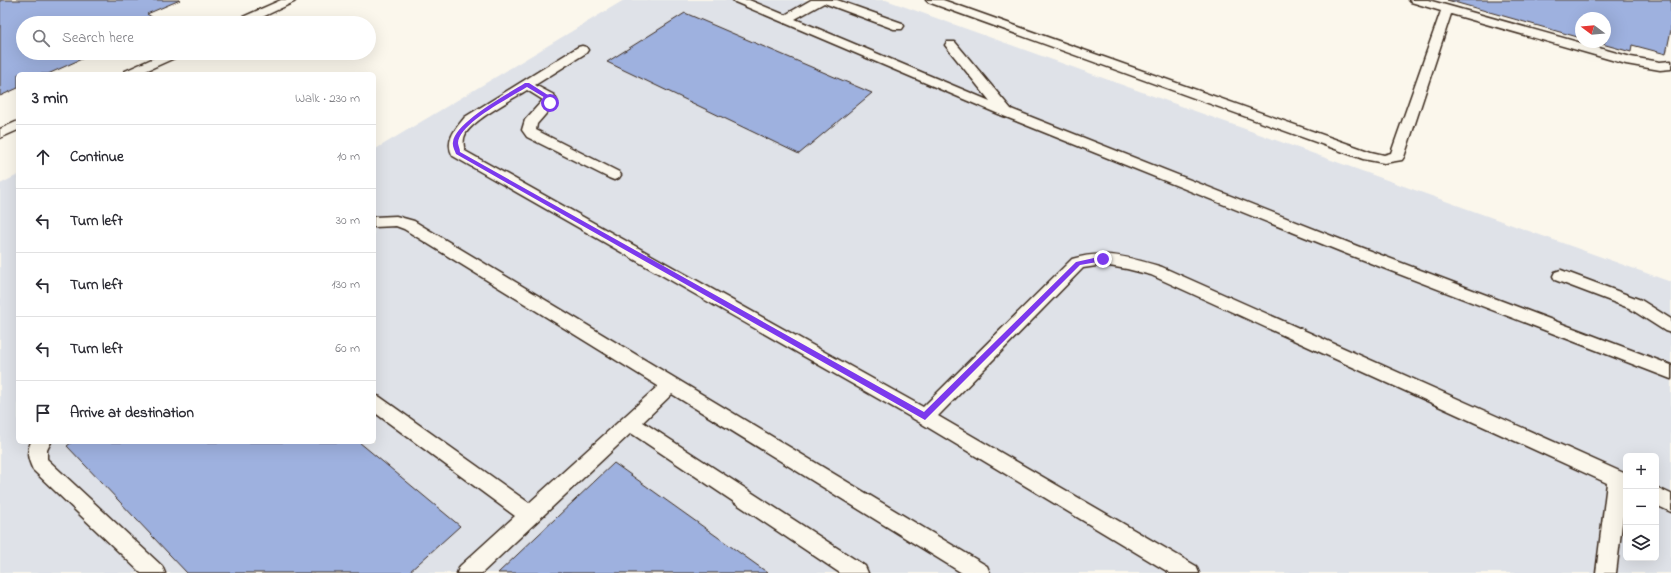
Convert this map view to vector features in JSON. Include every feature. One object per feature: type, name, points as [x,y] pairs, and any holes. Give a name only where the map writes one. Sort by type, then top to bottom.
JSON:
[{"type":"lane","points":[[255,16],[290,0]]},
{"type":"lane","points":[[739,0],[1006,112],[1352,250],[1671,372]]},
{"type":"lane","points":[[787,19],[818,1],[825,0],[898,26]]},
{"type":"lane","points":[[932,0],[1368,156],[1384,159],[1397,157],[1447,10]]},
{"type":"lane","points":[[1415,0],[1630,62],[1660,66],[1671,64]]},
{"type":"lane","points":[[951,45],[1006,112]]},
{"type":"lane","points":[[582,50],[470,120],[460,132],[455,142],[458,153],[925,416],[968,443],[1189,573]]},
{"type":"lane","points":[[133,72],[160,60]]},
{"type":"lane","points":[[527,84],[549,98],[550,101],[530,123],[529,130],[532,134],[614,175]]},
{"type":"lane","points":[[0,134],[16,126]]},
{"type":"lane","points":[[376,222],[396,220],[409,225],[980,573]]},
{"type":"lane","points":[[925,416],[1078,263],[1103,259],[1128,263],[1156,271],[1622,481],[1606,573]]},
{"type":"lane","points":[[1561,276],[1635,304],[1671,327]]},
{"type":"lane","points":[[467,573],[670,385]]},
{"type":"lane","points":[[376,403],[530,515]]},
{"type":"lane","points":[[630,423],[858,573]]},
{"type":"lane","points":[[40,444],[36,455],[40,464],[156,573]]},
{"type":"lane","points":[[1659,497],[1671,503]]},
{"type":"shaded area","points":[[624,0],[886,0],[1671,282],[1671,573],[0,573],[0,184],[16,176],[16,444],[376,444],[376,149]]},
{"type":"building","points":[[0,0],[180,0],[147,14],[150,16],[16,16],[16,60],[79,60],[52,72],[16,72],[16,89],[0,96]]},
{"type":"building","points":[[1447,0],[1671,0],[1671,30],[1666,54],[1632,45],[1631,52],[1611,46],[1611,12],[1575,12],[1575,36]]},
{"type":"building","points":[[685,13],[872,93],[799,154],[607,62]]},
{"type":"building","points":[[70,444],[361,444],[460,526],[408,573],[187,573],[67,446]]},
{"type":"building","points":[[614,463],[768,573],[498,573]]},
{"type":"route","points":[[550,103],[549,98],[527,84],[470,120],[460,132],[455,142],[458,153],[925,416],[1078,263],[1103,259]]}]
